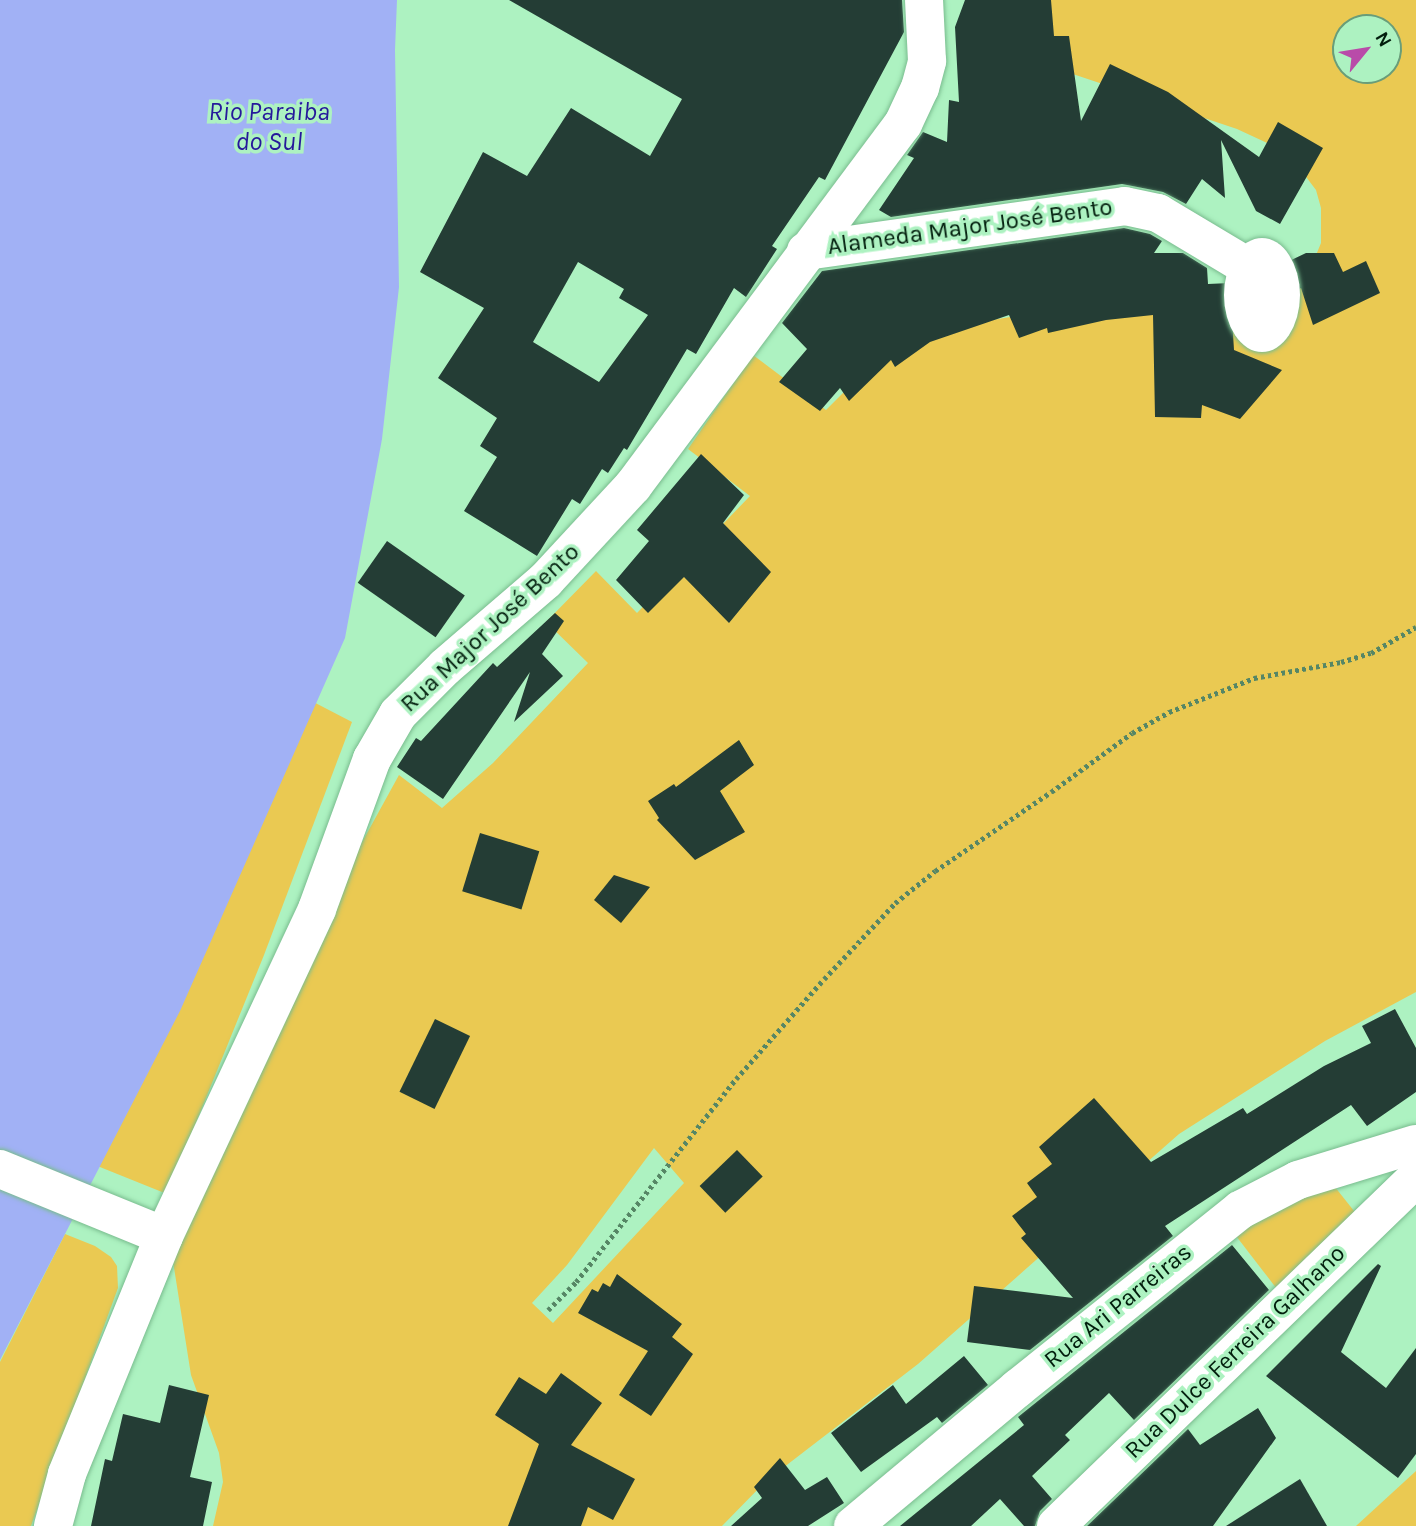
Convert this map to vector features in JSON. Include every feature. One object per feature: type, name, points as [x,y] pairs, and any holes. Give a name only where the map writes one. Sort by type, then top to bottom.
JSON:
[{"type":"street","name":"Rua Major José Bento","points":[[53,1526],[66,1474],[149,1229],[317,909],[372,760],[398,714],[445,667],[546,580],[634,486],[806,251],[903,124],[927,61],[924,0]]},
{"type":"street","name":"Alameda Major José Bento","points":[[806,251],[1125,206],[1146,208],[1158,213],[1245,265]]},
{"type":"street","name":"Rua Ari Parreiras","points":[[853,1526],[1039,1370],[1240,1210],[1298,1180],[1416,1144]]},
{"type":"street","points":[[0,1169],[149,1229]]},
{"type":"street","name":"Rua Dulce Ferreira Galhano","points":[[1056,1526],[1416,1178]]},
{"type":"path","points":[[548,1310],[576,1282],[736,1079],[824,979],[895,903],[935,871],[1132,733],[1169,712],[1254,678],[1341,663],[1371,653],[1416,627]]},
{"type":"shaded area","points":[[1013,0],[1416,0],[1416,992],[1325,1041],[1179,1134],[918,1364],[766,1481],[722,1526],[213,1526],[223,1482],[219,1453],[191,1375],[169,1236],[355,855],[399,775],[442,808],[493,763],[588,663],[546,622],[596,571],[637,613],[750,496],[688,449],[753,355],[826,410],[876,360],[992,320],[1034,313],[1144,313],[1268,322],[1289,306],[1307,277],[1321,243],[1321,208],[1316,190],[1294,161],[1278,148],[1237,129],[1019,56]],"holes":[[[654,1148],[684,1183],[553,1323],[532,1303],[567,1265]]]},
{"type":"shaded area","points":[[273,681],[352,722],[264,955],[167,1194],[75,1157]]},
{"type":"shaded area","points":[[1331,1182],[1358,1216],[1280,1293],[1233,1232]]},
{"type":"shaded area","points":[[65,1234],[95,1246],[111,1257],[117,1266],[118,1288],[31,1526],[0,1526],[0,1362]]},
{"type":"shaded area","points":[[1416,1471],[1416,1526],[1356,1526]]},
{"type":"water","name":"Rio Paraiba do Sul","points":[[0,0],[397,0],[395,50],[399,287],[382,439],[345,638],[180,1011],[0,1360]]},
{"type":"building","points":[[509,0],[902,0],[904,32],[825,180],[819,177],[772,246],[777,249],[746,297],[734,288],[696,354],[687,349],[627,450],[624,448],[608,473],[602,469],[580,504],[572,499],[537,556],[464,511],[497,457],[480,446],[497,418],[438,378],[484,308],[420,272],[483,152],[527,176],[571,108],[650,156],[682,99]],"holes":[[[578,262],[624,289],[619,298],[648,315],[599,382],[533,342]]]},
{"type":"building","points":[[965,0],[1051,0],[1054,36],[1069,36],[1081,121],[1110,64],[1168,92],[1259,157],[1278,122],[1323,148],[1280,224],[1256,211],[1221,140],[1225,198],[1202,179],[1186,204],[1163,192],[1122,184],[891,217],[879,210],[914,158],[907,155],[923,132],[947,142],[949,100],[959,102],[955,27]]},
{"type":"building","points":[[1124,228],[1150,234],[1162,241],[1154,253],[1183,253],[1207,268],[1208,284],[1230,283],[1234,350],[1282,370],[1240,419],[1202,405],[1201,418],[1155,417],[1153,315],[1106,320],[1048,333],[1047,328],[1019,338],[1009,315],[930,342],[895,367],[891,360],[849,401],[840,388],[820,411],[779,382],[807,349],[782,323],[822,271]]},
{"type":"building","points":[[1306,253],[1334,253],[1343,272],[1366,261],[1380,293],[1313,325],[1301,288],[1296,291],[1283,264]]},
{"type":"building","points":[[701,454],[744,495],[723,523],[771,572],[729,623],[684,577],[648,613],[616,580],[649,541],[637,530]]},
{"type":"building","points":[[387,541],[465,595],[436,637],[358,583]]},
{"type":"building","points":[[555,613],[564,621],[542,654],[563,676],[514,722],[530,672],[443,799],[397,767],[416,738],[421,741],[493,663],[497,667]]},
{"type":"building","points":[[739,740],[754,765],[720,791],[745,832],[695,860],[657,820],[659,818],[648,801],[674,784],[676,787]]},
{"type":"building","points":[[480,833],[539,851],[521,909],[462,891]]},
{"type":"building","points":[[614,875],[650,887],[621,923],[594,900]]},
{"type":"building","points":[[1395,1009],[1416,1048],[1416,1092],[1367,1126],[1351,1105],[1165,1226],[1173,1236],[1030,1350],[967,1342],[974,1286],[1073,1298],[1021,1238],[1026,1234],[1012,1216],[1037,1197],[1027,1183],[1052,1164],[1039,1147],[1094,1098],[1151,1162],[1243,1108],[1247,1114],[1324,1066],[1371,1043],[1362,1026]]},
{"type":"building","points":[[435,1019],[470,1036],[435,1109],[399,1092]]},
{"type":"building","points":[[737,1150],[763,1177],[725,1213],[700,1186]]},
{"type":"building","points":[[1232,1245],[1269,1290],[1134,1420],[1109,1393],[1065,1435],[1070,1440],[1032,1476],[1052,1499],[1040,1511],[1035,1526],[1024,1526],[1000,1499],[971,1526],[900,1526],[1024,1425],[1018,1417]]},
{"type":"building","points":[[1378,1264],[1381,1266],[1341,1352],[1386,1388],[1416,1348],[1416,1454],[1398,1478],[1266,1376]]},
{"type":"building","points":[[617,1274],[682,1324],[672,1337],[693,1354],[651,1416],[619,1395],[648,1351],[578,1313],[592,1289],[598,1292],[603,1283],[610,1287]]},
{"type":"building","points":[[964,1356],[988,1385],[942,1423],[937,1417],[861,1472],[831,1433],[893,1385],[906,1404]]},
{"type":"building","points":[[561,1373],[602,1403],[571,1445],[635,1479],[613,1520],[588,1507],[581,1526],[508,1526],[539,1444],[495,1415],[519,1377],[546,1394]]},
{"type":"building","points":[[169,1385],[209,1395],[190,1477],[212,1482],[203,1526],[91,1526],[105,1459],[112,1461],[123,1414],[160,1423]]},
{"type":"building","points":[[1258,1408],[1276,1438],[1213,1526],[1087,1526],[1188,1429],[1200,1445]]},
{"type":"building","points":[[780,1458],[805,1490],[827,1477],[844,1503],[808,1526],[731,1526],[762,1498],[754,1487]]},
{"type":"building","points":[[1300,1479],[1327,1526],[1226,1526]]}]
